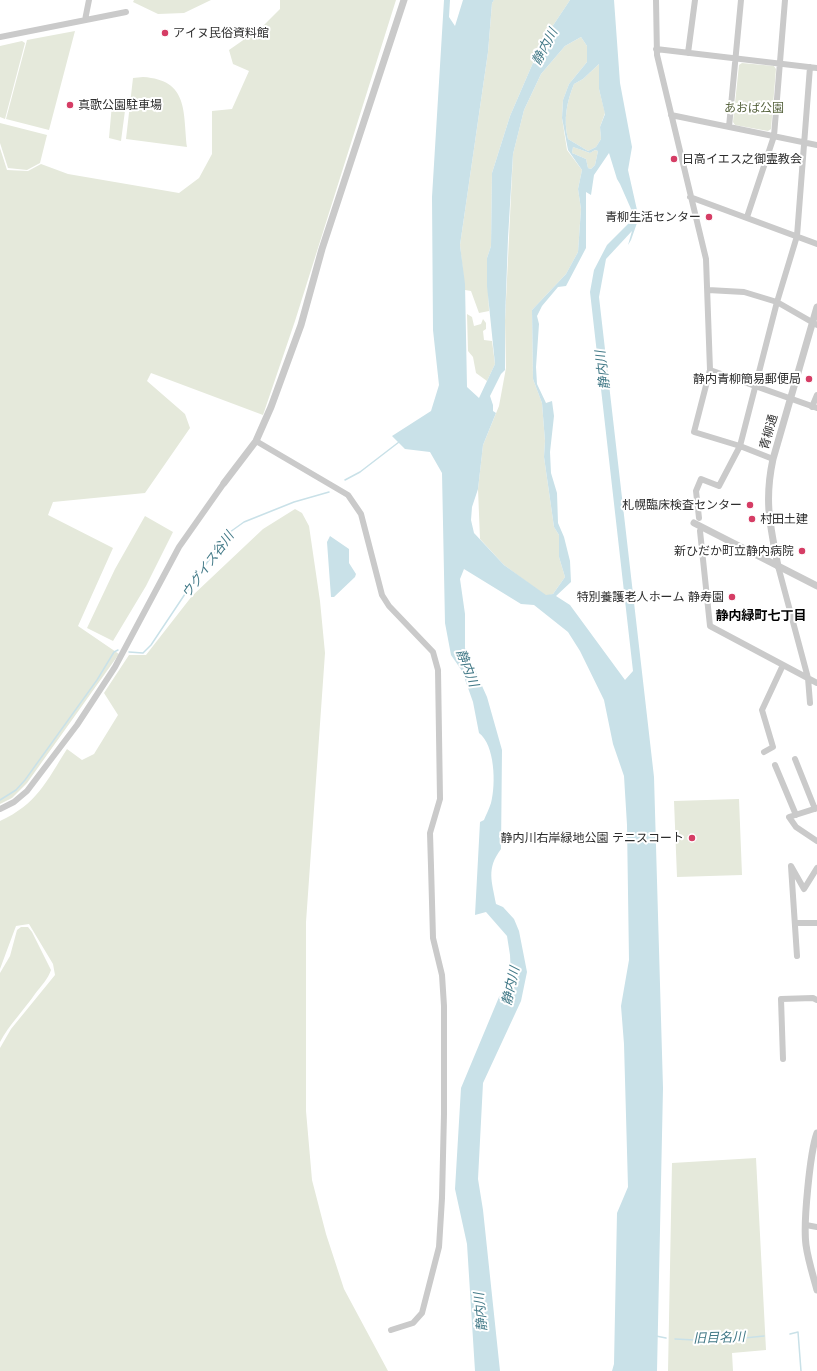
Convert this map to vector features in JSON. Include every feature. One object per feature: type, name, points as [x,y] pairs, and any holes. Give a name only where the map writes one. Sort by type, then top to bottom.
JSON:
[{"type":"street","points":[[85,20],[89,0]]},
{"type":"street","points":[[0,809],[14,802],[28,791],[76,725],[115,667],[179,546],[256,441],[271,407],[301,325],[322,249],[404,0]]},
{"type":"street","points":[[656,0],[656,49],[690,197],[706,259],[710,370],[694,432],[740,446],[773,459]]},
{"type":"street","points":[[688,53],[695,0]]},
{"type":"street","points":[[729,127],[741,0]]},
{"type":"street","points":[[747,217],[774,136],[785,0]]},
{"type":"street","points":[[0,37],[126,12]]},
{"type":"street","points":[[656,49],[817,68]]},
{"type":"street","points":[[810,67],[797,236],[777,302],[740,446],[719,486],[702,479],[696,491],[696,520],[817,586]]},
{"type":"street","points":[[671,115],[817,145]]},
{"type":"street","points":[[690,197],[817,244]]},
{"type":"street","points":[[708,290],[744,292],[777,302],[815,323]]},
{"type":"street","name":"青柳通","points":[[778,566],[768,518],[768,482],[790,399],[815,323],[817,307]]},
{"type":"street","points":[[710,370],[815,407],[817,395]]},
{"type":"street","points":[[256,441],[348,495],[355,504],[363,520],[382,595],[389,606],[433,652],[438,670],[440,799],[430,833],[430,846],[433,938],[442,975],[444,1006],[442,1198],[439,1247],[422,1313],[413,1323],[391,1330]]},
{"type":"street","points":[[700,531],[710,626],[817,683]]},
{"type":"street","points":[[778,566],[808,678],[810,703]]},
{"type":"street","points":[[764,752],[773,747],[762,710],[783,665]]},
{"type":"street","points":[[795,759],[816,809],[788,817],[796,827],[817,841]]},
{"type":"street","points":[[775,765],[796,815]]},
{"type":"street","points":[[797,956],[791,866],[804,889],[817,868]]},
{"type":"street","points":[[795,923],[817,923]]},
{"type":"street","points":[[783,1059],[781,1000],[813,998],[817,1000]]},
{"type":"street","points":[[817,1133],[806,1226],[806,1244],[817,1290]]},
{"type":"street","points":[[806,1226],[817,1227]]},
{"type":"green space","points":[[134,0],[211,0],[184,13],[158,14],[133,2]]},
{"type":"green space","points":[[280,0],[396,0],[295,321],[263,415],[151,373],[147,381],[185,414],[190,428],[145,493],[53,502],[48,515],[113,548],[78,626],[119,654],[27,783],[12,798],[0,804],[0,148],[7,170],[28,171],[41,164],[68,174],[179,193],[199,178],[212,154],[212,111],[232,109],[249,71],[233,64],[229,50],[262,27],[280,9]]},
{"type":"green space","points":[[494,0],[570,0],[542,42],[510,116],[492,173],[491,246],[487,258],[489,311],[479,313],[471,291],[465,290],[460,245],[488,52],[492,3]]},
{"type":"green space","points":[[75,31],[49,130],[6,119],[27,40]]},
{"type":"green space","points":[[581,37],[587,46],[587,62],[569,84],[563,100],[562,118],[567,150],[582,170],[578,189],[581,209],[578,252],[566,274],[532,310],[533,379],[542,403],[545,441],[544,457],[554,527],[559,535],[559,557],[565,577],[553,594],[546,596],[504,565],[480,539],[478,489],[483,445],[499,406],[506,368],[505,321],[513,154],[524,110],[541,74],[565,46]]},
{"type":"green space","points":[[22,41],[25,43],[5,119],[0,117],[0,46]]},
{"type":"green space","name":"あおば公園","points":[[742,63],[774,66],[776,69],[771,129],[768,131],[735,125],[733,122],[739,65]]},
{"type":"green space","points":[[599,64],[599,89],[605,113],[600,127],[601,139],[596,147],[588,151],[568,139],[566,111],[574,84],[583,79]]},
{"type":"green space","points":[[143,77],[158,79],[169,84],[176,91],[181,100],[183,110],[187,147],[126,139],[133,78]]},
{"type":"green space","points":[[114,100],[124,101],[126,103],[121,141],[109,138],[112,104],[114,104]]},
{"type":"green space","points":[[0,123],[47,135],[40,163],[27,170],[8,168],[0,143]]},
{"type":"green space","points":[[573,147],[590,153],[595,150],[598,151],[595,165],[591,169],[588,168],[586,159],[572,153]]},
{"type":"green space","points":[[467,314],[472,317],[474,326],[481,324],[483,319],[486,323],[486,329],[483,331],[484,340],[492,341],[495,364],[487,381],[476,373],[473,357],[468,351]]},
{"type":"green space","points":[[295,509],[302,513],[309,526],[320,601],[325,653],[306,922],[306,1111],[312,1180],[326,1234],[344,1289],[388,1371],[0,1371],[0,1048],[11,1029],[55,975],[53,964],[29,924],[16,926],[0,969],[0,821],[23,807],[40,791],[67,749],[82,760],[94,754],[118,715],[104,693],[129,655],[146,655],[192,596],[263,529]]},
{"type":"green space","points":[[145,516],[173,532],[146,586],[113,641],[87,628],[115,569]]},
{"type":"green space","points":[[739,799],[742,875],[677,877],[674,801]]},
{"type":"green space","points":[[21,927],[28,927],[32,932],[51,970],[44,982],[0,1042],[0,973],[10,956],[17,930]]},
{"type":"green space","points":[[756,1158],[766,1350],[732,1353],[733,1371],[668,1371],[672,1163]]},
{"type":"water","name":"静内川","points":[[444,0],[450,0],[449,17],[455,26],[463,0],[494,0],[492,3],[488,52],[460,245],[465,284],[467,387],[479,398],[495,364],[487,286],[487,258],[491,246],[492,173],[510,116],[542,42],[570,0],[614,0],[620,83],[632,147],[628,170],[637,210],[637,223],[628,245],[632,231],[606,259],[599,297],[654,777],[663,1088],[657,1371],[612,1371],[614,1364],[617,1213],[628,1187],[624,1044],[621,1006],[629,960],[627,825],[624,776],[613,744],[604,700],[580,651],[568,632],[534,605],[521,604],[464,569],[460,579],[465,614],[465,648],[487,697],[502,750],[501,849],[493,863],[491,875],[492,882],[496,904],[503,907],[514,919],[519,931],[527,972],[521,1001],[483,1083],[478,1179],[483,1210],[500,1371],[475,1371],[467,1244],[455,1189],[461,1088],[499,997],[507,988],[511,975],[507,936],[486,912],[475,915],[480,822],[484,820],[491,803],[494,776],[491,755],[488,746],[479,733],[473,702],[462,671],[451,655],[445,623],[442,473],[430,452],[405,449],[392,436],[431,411],[439,385],[433,330],[432,197]],"holes":[[[581,37],[587,46],[587,62],[569,84],[563,100],[562,118],[568,150],[582,170],[578,189],[581,209],[578,252],[566,274],[532,310],[533,379],[542,403],[545,441],[544,457],[554,527],[559,535],[559,557],[565,577],[553,594],[546,595],[504,565],[474,533],[471,520],[472,507],[478,489],[483,445],[496,413],[493,411],[490,396],[501,374],[505,370],[508,238],[513,154],[524,110],[541,74],[565,46]],[[599,64],[599,89],[605,114],[600,127],[601,139],[596,147],[588,151],[568,139],[566,125],[566,111],[574,84],[583,79]],[[573,147],[590,153],[595,150],[598,151],[595,165],[591,169],[588,168],[586,159],[572,153]],[[609,153],[617,179],[631,209],[629,223],[607,245],[594,270],[590,292],[633,671],[625,680],[570,605],[556,596],[571,582],[570,561],[564,537],[558,523],[557,493],[551,473],[550,452],[554,416],[552,401],[546,403],[537,384],[536,367],[539,324],[537,316],[542,306],[558,287],[566,286],[586,248],[586,192],[591,195],[594,175]]]},
{"type":"water","points":[[330,536],[349,549],[349,563],[356,574],[355,577],[334,597],[331,597],[327,542]]},
{"type":"waterway","name":"ウグイス谷川","points":[[345,480],[360,472],[399,442]]},
{"type":"waterway","name":"ウグイス谷川","points":[[129,652],[143,653],[151,645],[197,576],[230,532],[244,522],[294,502],[329,492]]},
{"type":"waterway","name":"ウグイス谷川","points":[[0,800],[16,790],[25,780],[97,680],[114,652],[118,650]]},
{"type":"waterway","name":"旧目名川","points":[[790,1334],[798,1332],[801,1371]]},
{"type":"waterway","name":"旧目名川","points":[[656,1336],[666,1338]]},
{"type":"waterway","name":"旧目名川","points":[[675,1339],[715,1341],[764,1336]]},
{"type":"place","name":"アイヌ民俗資料館","points":[[165,33]]},
{"type":"place","name":"真歌公園駐車場","points":[[70,105]]},
{"type":"place","name":"日高イエス之御霊教会","points":[[674,159]]},
{"type":"place","name":"青柳生活センター","points":[[709,217]]},
{"type":"place","name":"静内青柳簡易郵便局","points":[[809,379]]},
{"type":"place","name":"札幌臨床検査センター","points":[[750,505]]},
{"type":"place","name":"村田土建","points":[[752,519]]},
{"type":"place","name":"新ひだか町立静内病院","points":[[802,551]]},
{"type":"place","name":"特別養護老人ホーム 静寿園","points":[[732,597]]},
{"type":"place","name":"静内川右岸緑地公園 テニスコート","points":[[692,838]]},
{"type":"district","name":"静内緑町七丁目","points":[[761,616]]}]
